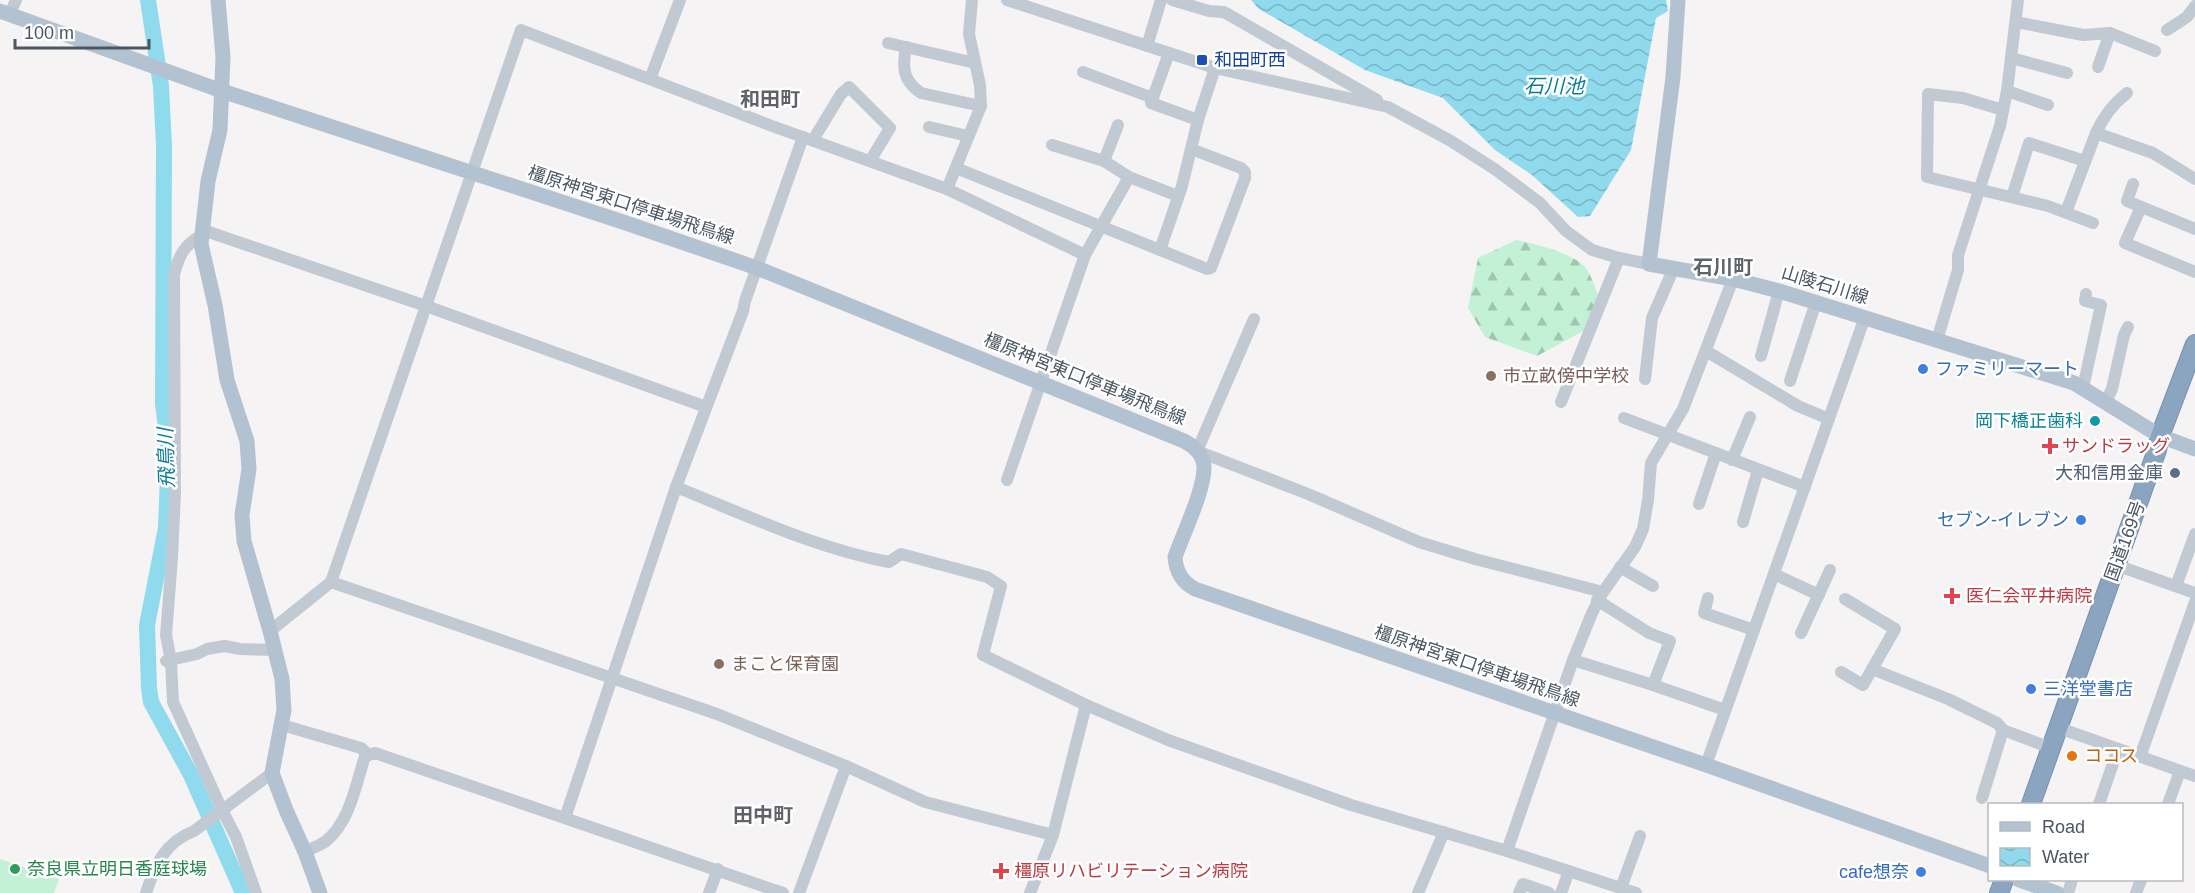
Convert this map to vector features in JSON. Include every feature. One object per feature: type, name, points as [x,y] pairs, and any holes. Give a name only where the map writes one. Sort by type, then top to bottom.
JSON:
[{"type":"highway","name":"国道169号","points":[[2031,803],[2160,436],[2195,344]]},
{"type":"main road","points":[[218,0],[223,57],[222,91],[220,130],[208,181],[202,232],[205,264],[226,380],[247,441],[249,469],[242,515],[244,541],[276,650],[282,679],[284,710],[272,773],[306,852],[320,893]]},
{"type":"main road","points":[[1649,264],[1673,77],[1678,0]]},
{"type":"main road","name":"橿原神宮東口停車場飛鳥線","points":[[9,8],[222,91],[757,268],[1184,441],[1197,451],[1204,465],[1202,481],[1175,557],[1179,574],[1190,586],[1988,866]]},
{"type":"main road","name":"山陵石川線","points":[[1649,264],[1733,279],[1779,291],[2074,383],[2160,436]]},
{"type":"main road","points":[[2160,436],[2195,449]]},
{"type":"main road","points":[[2024,881],[2057,893]]},
{"type":"street","points":[[651,79],[680,0]]},
{"type":"street","points":[[947,189],[981,106],[969,34],[972,0]]},
{"type":"street","points":[[1007,0],[1028,3],[1215,68],[1388,107]]},
{"type":"street","points":[[1147,46],[1161,0]]},
{"type":"street","points":[[1172,0],[1209,11],[1224,12],[1468,151],[1540,203],[1566,231],[1592,250],[1649,264]]},
{"type":"street","points":[[1219,0],[1224,12]]},
{"type":"street","points":[[1937,340],[1958,270],[1958,255],[1994,146],[2003,110],[2012,58],[2018,0]]},
{"type":"street","points":[[2168,30],[2187,17],[2195,6]]},
{"type":"street","points":[[2016,22],[2083,36],[2110,33],[2155,51]]},
{"type":"street","points":[[270,631],[331,582],[521,30],[947,189],[1085,255]]},
{"type":"street","points":[[2098,67],[2110,33]]},
{"type":"street","points":[[888,43],[975,63]]},
{"type":"street","points":[[906,47],[904,76],[915,89],[921,93],[981,106]]},
{"type":"street","points":[[1169,53],[1151,103],[1198,120]]},
{"type":"street","points":[[2012,58],[2067,73]]},
{"type":"street","points":[[1160,250],[1215,68]]},
{"type":"street","points":[[1083,72],[1153,98]]},
{"type":"street","points":[[565,818],[676,487],[757,268],[808,138],[841,94],[849,87],[890,128],[870,161]]},
{"type":"street","points":[[2007,92],[2048,105]]},
{"type":"street","points":[[2066,212],[2096,133],[2115,103],[2127,93]]},
{"type":"street","points":[[2003,110],[1964,98],[1928,94],[1927,177],[2048,206],[2093,224]]},
{"type":"street","points":[[1104,161],[1118,125]]},
{"type":"street","points":[[929,127],[968,136]]},
{"type":"street","points":[[2096,133],[2153,153],[2195,179]]},
{"type":"street","points":[[2012,197],[2029,143],[2085,161]]},
{"type":"street","points":[[1052,145],[1104,161],[1129,177],[1178,196]]},
{"type":"street","points":[[956,168],[1207,269],[1211,268],[1245,178],[1245,172],[1241,168],[1191,149]]},
{"type":"street","points":[[1007,480],[1085,255],[1129,177]]},
{"type":"street","points":[[2133,184],[2127,201],[2195,229]]},
{"type":"street","points":[[2141,207],[2126,243],[2195,272]]},
{"type":"street","points":[[256,893],[236,837],[220,811],[173,702],[166,634],[175,493],[174,275],[183,249],[190,241],[202,232],[426,306],[706,407]]},
{"type":"street","points":[[1561,402],[1619,258]]},
{"type":"street","points":[[1646,379],[1652,318],[1673,270]]},
{"type":"street","points":[[1508,851],[1573,660],[1600,596],[1635,547],[1643,529],[1651,463],[1683,409],[1733,279]]},
{"type":"street","points":[[1761,356],[1779,291]]},
{"type":"street","points":[[2083,388],[2101,304],[2085,301],[2086,294]]},
{"type":"street","points":[[1790,381],[1816,303]]},
{"type":"street","points":[[1706,765],[1864,317]]},
{"type":"street","points":[[1254,319],[1197,451],[1308,494],[1419,542],[1600,596],[1649,633],[1670,641],[1653,685]]},
{"type":"street","points":[[2106,401],[2112,389],[2128,327]]},
{"type":"street","points":[[1706,351],[1798,406],[1829,419]]},
{"type":"street","points":[[1732,460],[1750,417]]},
{"type":"street","points":[[1624,418],[1805,488]]},
{"type":"street","points":[[1699,504],[1716,453]]},
{"type":"street","points":[[1743,522],[1758,470]]},
{"type":"street","points":[[676,487],[842,551],[889,562],[901,554],[987,577],[1001,586],[983,655],[1086,705],[1168,740],[1351,805],[1569,871],[1602,888],[1621,888],[1636,893]]},
{"type":"street","points":[[2176,586],[2195,534]]},
{"type":"street","points":[[2116,565],[2195,593]]},
{"type":"street","points":[[1620,567],[1653,586]]},
{"type":"street","points":[[1801,633],[1830,570]]},
{"type":"street","points":[[1774,574],[1819,595]]},
{"type":"street","points":[[331,582],[717,714],[846,766],[925,802],[1053,835]]},
{"type":"street","points":[[1708,598],[1704,613],[1754,630]]},
{"type":"street","points":[[1841,672],[1863,686],[1895,629],[1845,599]]},
{"type":"street","points":[[2140,757],[2195,602]]},
{"type":"street","points":[[169,661],[225,646],[240,649],[276,650]]},
{"type":"street","points":[[1573,660],[1725,710]]},
{"type":"street","points":[[1872,669],[1948,699],[1997,723],[2003,730],[2051,748]]},
{"type":"street","points":[[1030,893],[1053,835],[1086,705]]},
{"type":"street","points":[[282,725],[361,748],[369,755]]},
{"type":"street","points":[[2059,728],[2195,776]]},
{"type":"street","points":[[1982,798],[2003,730]]},
{"type":"street","points":[[2099,803],[2118,749]]},
{"type":"street","points":[[306,852],[326,842],[340,823],[352,796],[364,756],[375,753],[718,869],[778,892]]},
{"type":"street","points":[[799,893],[846,766]]},
{"type":"street","points":[[2168,803],[2180,771]]},
{"type":"street","points":[[146,893],[150,879],[168,847],[181,836],[194,831],[272,773]]},
{"type":"street","points":[[1419,893],[1444,832]]},
{"type":"street","points":[[1621,888],[1640,836]]},
{"type":"street","points":[[709,893],[718,869]]},
{"type":"street","points":[[1561,893],[1569,871]]},
{"type":"street","points":[[1520,893],[1523,884],[1549,893]]},
{"type":"green space","points":[[1516,240],[1550,249],[1575,259],[1587,270],[1599,297],[1587,329],[1537,356],[1485,337],[1468,308],[1478,258]]},
{"type":"green space","name":"奈良県立明日香庭球場","points":[[0,859],[59,879],[54,893],[0,893]]},
{"type":"water","name":"石川池","points":[[1251,0],[1666,0],[1668,11],[1656,18],[1631,150],[1590,216],[1578,217],[1532,175],[1495,150],[1443,98],[1365,70],[1259,9]]},
{"type":"waterway","name":"飛鳥川","points":[[148,0],[161,86],[164,146],[163,404],[169,451],[166,528],[147,625],[149,688],[151,702],[191,775],[243,893]]},
{"type":"place","name":"和田町西","points":[[1202,60]]},
{"type":"place","name":"ファミリーマート","points":[[1923,369]]},
{"type":"place","name":"市立畝傍中学校","points":[[1491,376]]},
{"type":"place","name":"岡下橋正歯科","points":[[2095,421]]},
{"type":"place","name":"サンドラッグ","points":[[2050,446]]},
{"type":"place","name":"大和信用金庫","points":[[2175,473]]},
{"type":"place","name":"セブン-イレブン","points":[[2081,520]]},
{"type":"place","name":"医仁会平井病院","points":[[1952,596]]},
{"type":"place","name":"まこと保育園","points":[[719,664]]},
{"type":"place","name":"三洋堂書店","points":[[2031,689]]},
{"type":"place","name":"ココス","points":[[2072,756]]},
{"type":"place","name":"奈良県立明日香庭球場","points":[[15,869]]},
{"type":"place","name":"橿原リハビリテーション病院","points":[[1001,871]]},
{"type":"place","name":"cafe想奈","points":[[1921,872]]},
{"type":"district","name":"和田町","points":[[770,99]]},
{"type":"district","name":"石川町","points":[[1723,267]]},
{"type":"district","name":"田中町","points":[[763,815]]}]
